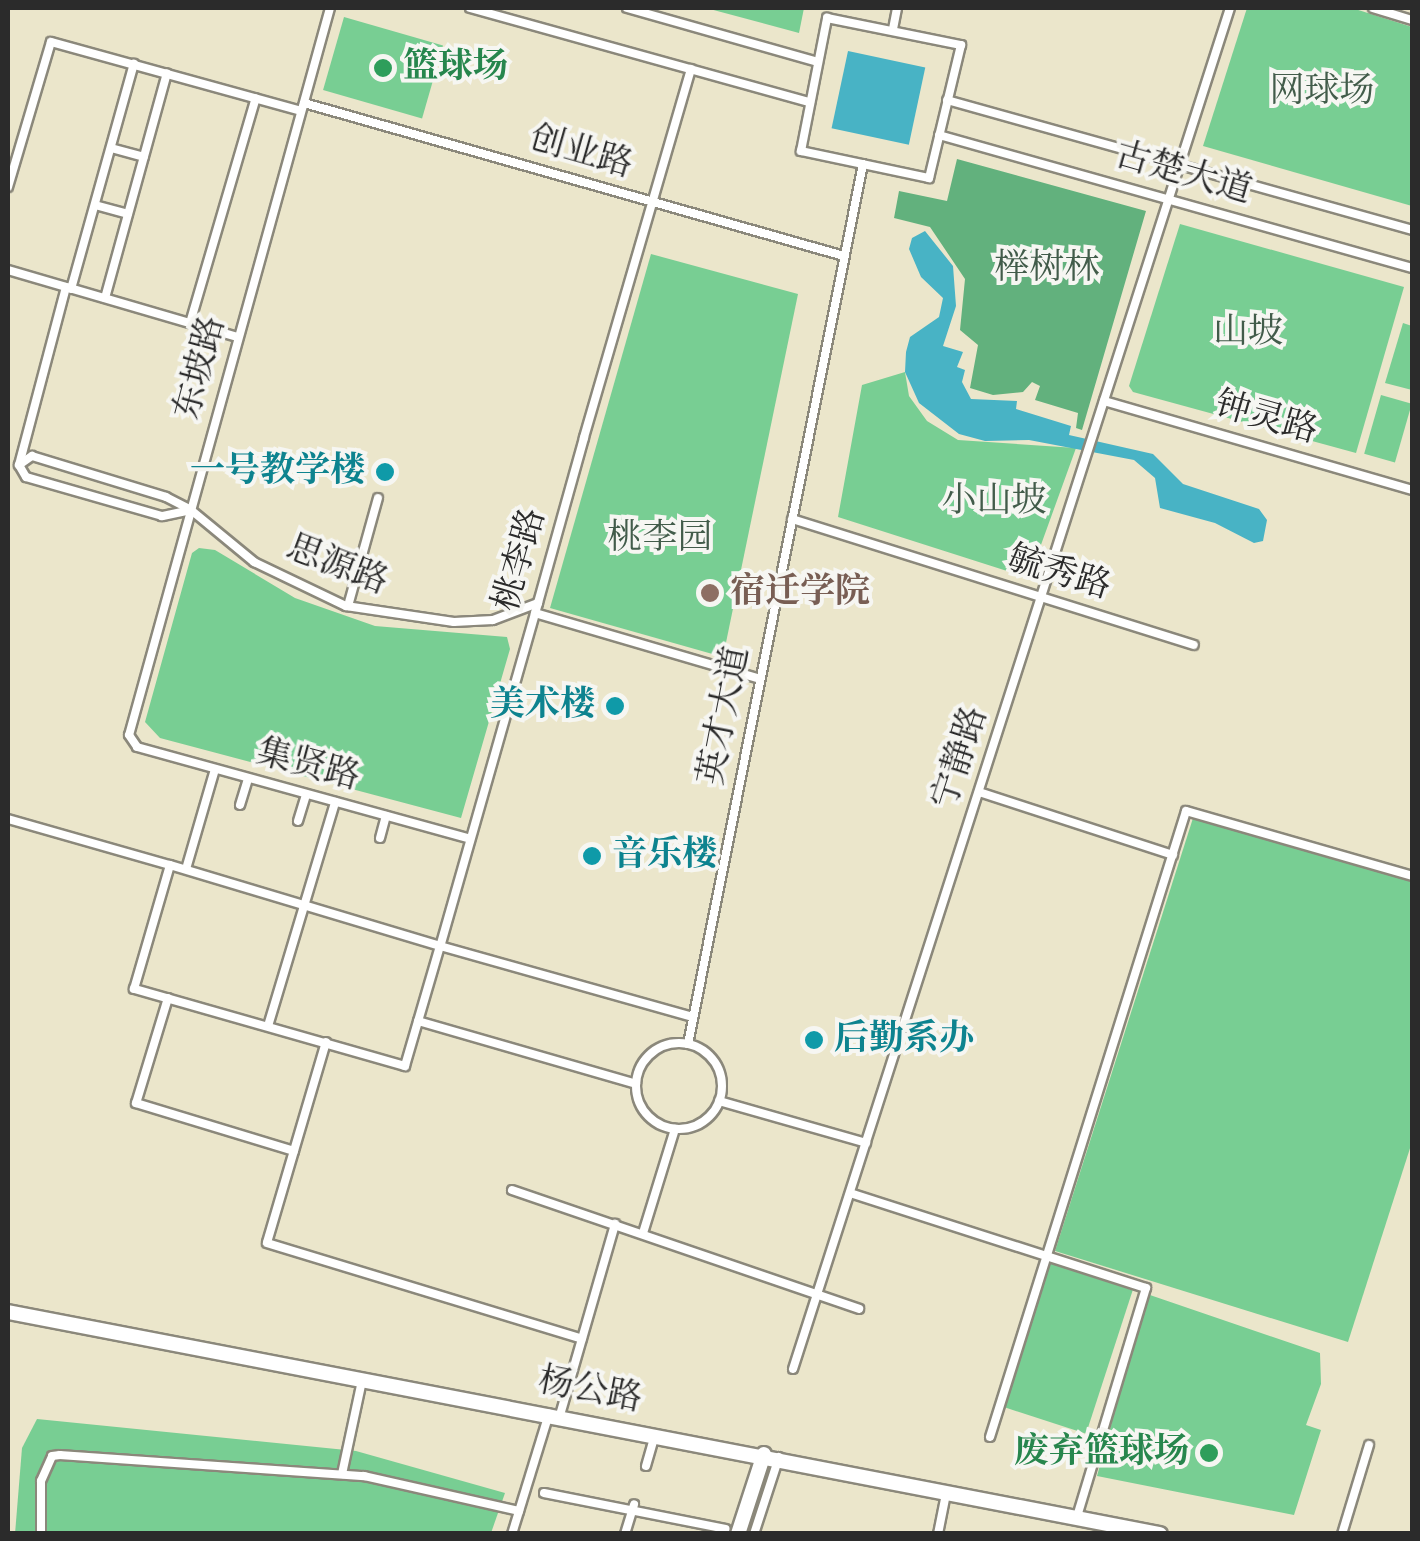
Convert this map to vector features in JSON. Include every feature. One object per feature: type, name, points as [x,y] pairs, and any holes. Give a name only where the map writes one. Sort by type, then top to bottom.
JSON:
[{"type":"street","name":"杨公路","points":[[8,1312],[772,1455],[1160,1534]]},
{"type":"street","points":[[732,1531],[772,1455]]},
{"type":"lane","name":"东坡路","points":[[132,743],[131,727],[330,8]]},
{"type":"lane","points":[[470,8],[810,102]]},
{"type":"lane","points":[[627,8],[818,62]]},
{"type":"lane","points":[[892,30],[897,8]]},
{"type":"lane","name":"宁静路","points":[[793,1369],[1230,8]]},
{"type":"lane","points":[[1373,8],[1412,20]]},
{"type":"lane","points":[[827,18],[961,45],[929,178],[800,150],[818,62],[827,18]]},
{"type":"lane","name":"创业路","points":[[8,187],[51,42],[844,256]]},
{"type":"lane","points":[[134,64],[19,465],[26,477],[162,516],[191,510]]},
{"type":"lane","name":"桃李路","points":[[326,1042],[406,1066],[691,69]]},
{"type":"lane","points":[[105,298],[168,73]]},
{"type":"lane","points":[[190,323],[256,98]]},
{"type":"lane","name":"古楚大道","points":[[948,100],[1412,230]]},
{"type":"lane","name":"古楚大道","points":[[939,134],[1412,268]]},
{"type":"lane","points":[[110,148],[144,158]]},
{"type":"lane","name":"英才大道","points":[[688,1044],[862,164]]},
{"type":"lane","points":[[94,205],[128,214]]},
{"type":"lane","points":[[8,270],[237,337]]},
{"type":"lane","name":"钟灵路","points":[[1104,401],[1412,490]]},
{"type":"lane","points":[[19,465],[32,456],[191,510]]},
{"type":"lane","points":[[348,606],[378,498]]},
{"type":"lane","name":"思源路","points":[[191,510],[254,562],[348,606],[454,622],[494,620],[538,602]]},
{"type":"lane","name":"毓秀路","points":[[792,519],[1194,645]]},
{"type":"lane","points":[[536,613],[760,680]]},
{"type":"lane","name":"集贤路","points":[[132,743],[470,840]]},
{"type":"lane","points":[[186,870],[215,769]]},
{"type":"lane","points":[[240,805],[248,778]]},
{"type":"lane","points":[[978,792],[1173,855]]},
{"type":"lane","points":[[298,821],[306,794]]},
{"type":"lane","points":[[268,1026],[335,802]]},
{"type":"lane","points":[[990,1438],[1186,811],[1195,810],[1412,876]]},
{"type":"lane","points":[[380,838],[386,816]]},
{"type":"lane","points":[[8,819],[693,1017]]},
{"type":"lane","points":[[170,864],[134,990],[326,1042],[267,1242],[582,1339]]},
{"type":"lane","points":[[168,998],[136,1103],[294,1151]]},
{"type":"lane","points":[[418,1022],[636,1084]]},
{"type":"lane","points":[[688,1044],[713,1059],[722,1087],[719,1101],[700,1123],[675,1128],[647,1115],[636,1084],[650,1054],[688,1044]]},
{"type":"lane","points":[[719,1101],[866,1143]]},
{"type":"lane","points":[[643,1233],[675,1128]]},
{"type":"lane","points":[[512,1190],[858,1308]]},
{"type":"lane","points":[[850,1193],[1146,1288],[1077,1517]]},
{"type":"lane","points":[[512,1534],[582,1339],[615,1224]]},
{"type":"lane","points":[[342,1474],[362,1379]]},
{"type":"lane","points":[[646,1466],[656,1434]]},
{"type":"lane","points":[[1342,1534],[1369,1445]]},
{"type":"lane","points":[[754,1534],[772,1455]]},
{"type":"lane","points":[[42,1534],[37,1512],[52,1456],[342,1474],[519,1511]]},
{"type":"lane","points":[[938,1534],[946,1490]]},
{"type":"lane","points":[[544,1493],[633,1507],[732,1531]]},
{"type":"lane","points":[[625,1534],[633,1507]]},
{"type":"green space","points":[[706,8],[804,8],[799,33]]},
{"type":"green space","name":"网球场","points":[[1247,8],[1352,8],[1412,27],[1412,206],[1203,146]]},
{"type":"green space","name":"篮球场","points":[[344,17],[443,45],[422,118],[323,90]]},
{"type":"green space","name":"榉树林","points":[[957,159],[1146,211],[1082,430],[1076,428],[1078,413],[1035,400],[1040,386],[1032,382],[1023,392],[993,395],[970,388],[978,345],[960,330],[965,279],[930,227],[894,218],[899,191],[947,201]]},
{"type":"green space","name":"山坡","points":[[1180,224],[1404,287],[1356,453],[1133,392],[1129,386]]},
{"type":"green space","name":"桃李园","points":[[651,254],[798,294],[723,657],[550,608]]},
{"type":"green space","points":[[1403,323],[1412,326],[1412,390],[1385,383]]},
{"type":"green space","name":"小山坡","points":[[905,372],[909,396],[927,421],[958,440],[1076,448],[1029,578],[838,517],[862,385]]},
{"type":"green space","points":[[1381,395],[1412,404],[1395,462],[1364,454]]},
{"type":"green space","points":[[199,548],[215,550],[295,598],[375,626],[507,637],[510,649],[461,818],[160,738],[145,722],[192,553]]},
{"type":"green space","points":[[1194,815],[1412,882],[1412,1142],[1348,1342],[1055,1251]]},
{"type":"green space","points":[[1049,1263],[1133,1290],[1086,1434],[1002,1407]]},
{"type":"green space","points":[[1147,1294],[1320,1353],[1321,1384],[1306,1425],[1321,1430],[1294,1515],[1097,1476]]},
{"type":"green space","points":[[37,1419],[356,1451],[505,1493],[491,1533],[15,1534],[22,1448]]},
{"type":"water","points":[[848,51],[925,67],[909,145],[832,128]]},
{"type":"water","points":[[925,231],[953,266],[956,306],[943,346],[963,352],[957,367],[965,370],[962,382],[971,399],[1017,401],[1016,409],[1071,426],[1069,435],[1153,454],[1183,484],[1259,509],[1267,520],[1263,541],[1254,543],[1215,523],[1160,508],[1155,478],[1134,460],[1029,440],[985,441],[959,434],[919,403],[905,372],[906,352],[910,337],[939,317],[943,298],[921,277],[909,249],[912,238]]},
{"type":"place","name":"篮球场","points":[[383,68]]},
{"type":"place","name":"一号教学楼","points":[[385,472]]},
{"type":"place","name":"宿迁学院","points":[[710,593]]},
{"type":"place","name":"美术楼","points":[[615,706]]},
{"type":"place","name":"音乐楼","points":[[592,856]]},
{"type":"place","name":"后勤系办","points":[[814,1040]]},
{"type":"place","name":"废弃篮球场","points":[[1209,1453]]}]
